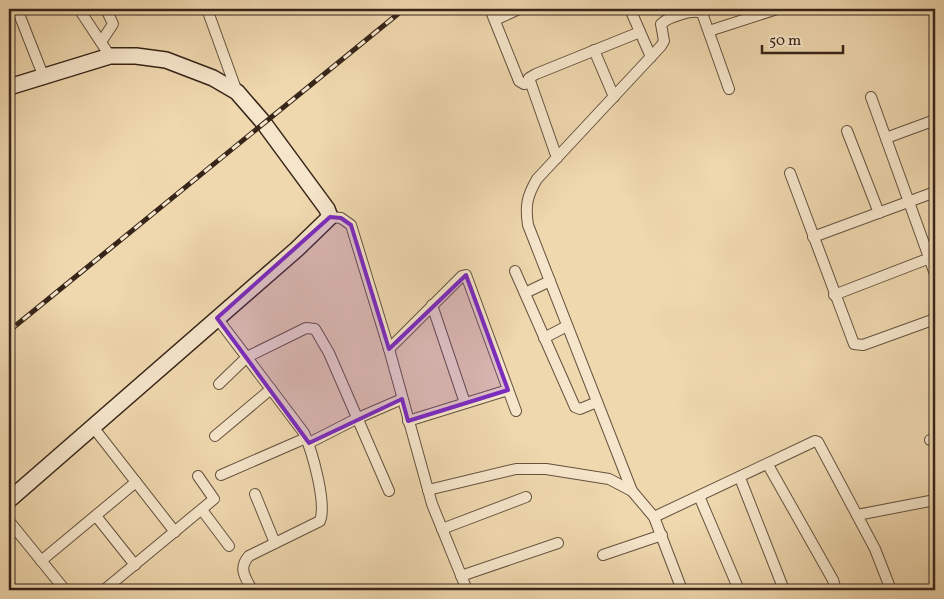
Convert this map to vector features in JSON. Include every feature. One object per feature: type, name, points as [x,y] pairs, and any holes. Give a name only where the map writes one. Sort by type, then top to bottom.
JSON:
[{"type":"main road","points":[[9,87],[110,56],[136,56],[166,60],[213,78],[237,92],[263,122],[328,209],[330,217],[9,500]]},
{"type":"street","points":[[17,9],[43,75]]},
{"type":"street","points":[[79,9],[110,56]]},
{"type":"street","points":[[101,42],[114,24],[106,9]]},
{"type":"street","points":[[207,9],[237,92]]},
{"type":"street","points":[[490,9],[519,81],[524,84],[529,82]]},
{"type":"street","points":[[495,20],[520,9]]},
{"type":"street","points":[[630,9],[651,57]]},
{"type":"street","points":[[709,31],[765,11],[777,9]]},
{"type":"street","points":[[682,590],[654,517],[632,491],[528,225],[525,208],[528,194],[556,158],[664,41],[661,24],[666,20],[699,11],[704,16],[730,89]]},
{"type":"street","points":[[556,158],[529,78],[640,32]]},
{"type":"street","points":[[594,50],[614,97]]},
{"type":"street","points":[[871,96],[909,202],[932,257],[935,274]]},
{"type":"street","points":[[886,138],[935,120]]},
{"type":"street","points":[[847,131],[879,213]]},
{"type":"street","points":[[790,173],[851,340],[858,346],[935,319]]},
{"type":"street","points":[[813,237],[935,192]]},
{"type":"street","points":[[330,217],[341,218],[351,225],[389,349],[428,490],[467,590]]},
{"type":"street","points":[[834,295],[932,257]]},
{"type":"street","points":[[515,271],[575,407],[580,409],[598,402]]},
{"type":"street","points":[[389,349],[462,276],[466,275],[516,411]]},
{"type":"street","points":[[525,293],[550,281]]},
{"type":"street","points":[[432,305],[465,404]]},
{"type":"street","points":[[217,318],[308,440],[322,515],[320,521],[249,556],[244,562],[243,574],[252,590]]},
{"type":"street","points":[[544,338],[568,326]]},
{"type":"street","points":[[219,384],[246,357],[306,328],[316,329],[329,353],[389,491]]},
{"type":"street","points":[[215,436],[271,389]]},
{"type":"street","points":[[408,421],[508,390]]},
{"type":"street","points":[[221,475],[402,399]]},
{"type":"street","points":[[92,427],[175,532]]},
{"type":"street","points":[[654,517],[768,465],[815,441],[818,442],[858,515],[891,590]]},
{"type":"street","points":[[768,465],[833,580],[836,590]]},
{"type":"street","points":[[428,490],[501,471],[530,468],[609,479],[632,491]]},
{"type":"street","points":[[104,590],[202,510],[214,498],[198,476]]},
{"type":"street","points":[[740,478],[784,590]]},
{"type":"street","points":[[41,561],[136,482]]},
{"type":"street","points":[[255,494],[275,543]]},
{"type":"street","points":[[699,496],[739,590]]},
{"type":"street","points":[[442,529],[526,497]]},
{"type":"street","points":[[858,515],[935,500]]},
{"type":"street","points":[[202,510],[229,546]]},
{"type":"street","points":[[96,516],[135,565]]},
{"type":"street","points":[[9,521],[64,590]]},
{"type":"street","points":[[603,555],[662,536]]},
{"type":"street","points":[[461,576],[558,543]]},
{"type":"highlighted area","points":[[330,217],[341,218],[351,225],[389,349],[466,275],[508,390],[408,421],[402,399],[309,443],[217,318]]},
{"type":"railway","points":[[9,331],[404,9]]}]
